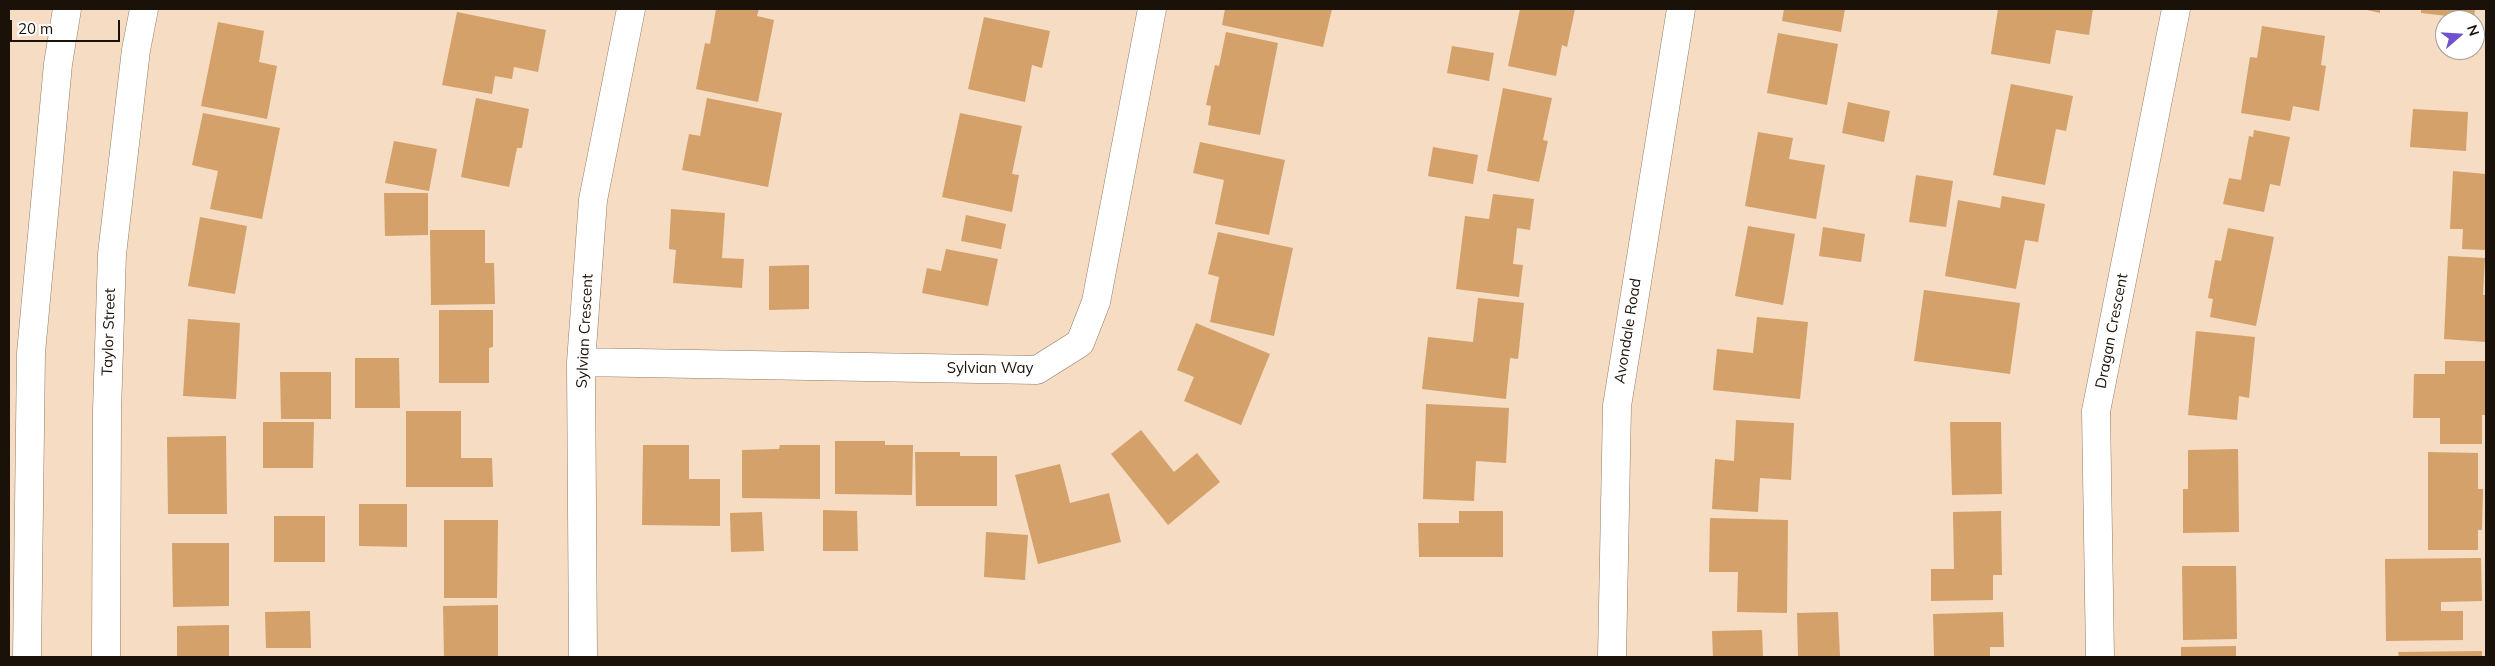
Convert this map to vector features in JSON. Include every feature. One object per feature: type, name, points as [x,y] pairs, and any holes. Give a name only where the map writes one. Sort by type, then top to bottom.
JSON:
[{"type":"street","points":[[27,657],[31,352],[58,64],[67,9]]},
{"type":"street","name":"Taylor Street","points":[[106,657],[107,411],[112,254],[136,50],[144,9]]},
{"type":"street","name":"Sylvian Crescent","points":[[583,657],[581,362],[593,200],[631,9]]},
{"type":"street","name":"Sylvian Way","points":[[581,362],[1037,370],[1080,343],[1096,302],[1152,9]]},
{"type":"street","name":"Avondale Road","points":[[1612,657],[1617,406],[1681,9]]},
{"type":"street","name":"Dragan Crescent","points":[[2100,657],[2096,411],[2176,9]]},
{"type":"building","points":[[716,9],[759,9],[757,16],[774,20],[758,102],[696,89],[705,43],[710,44]]},
{"type":"building","points":[[1225,9],[1332,9],[1323,47],[1222,25]]},
{"type":"building","points":[[1520,9],[1575,9],[1567,47],[1562,45],[1556,76],[1508,66]]},
{"type":"building","points":[[1784,9],[1845,9],[1841,32],[1782,21]]},
{"type":"building","points":[[1998,9],[2093,9],[2089,35],[2056,30],[2050,64],[1991,54]]},
{"type":"building","points":[[2363,9],[2380,9],[2380,13]]},
{"type":"building","points":[[2421,9],[2475,9],[2435,10],[2435,15],[2421,13]]},
{"type":"building","points":[[457,12],[546,30],[538,72],[514,67],[512,79],[495,76],[492,94],[442,85]]},
{"type":"building","points":[[984,17],[1050,31],[1042,68],[1032,65],[1025,102],[968,89]]},
{"type":"building","points":[[218,22],[264,31],[259,62],[277,66],[267,119],[201,106]]},
{"type":"building","points":[[2262,26],[2325,36],[2321,65],[2326,66],[2319,111],[2293,106],[2290,121],[2241,113],[2250,57],[2257,58]]},
{"type":"building","points":[[1226,32],[1278,43],[1260,135],[1208,125],[1211,106],[1206,105],[1215,65],[1219,66]]},
{"type":"building","points":[[1778,33],[1838,44],[1827,105],[1767,93]]},
{"type":"building","points":[[1452,46],[1494,53],[1489,81],[1447,73]]},
{"type":"building","points":[[2011,84],[2073,96],[2066,131],[2056,129],[2045,185],[1993,175]]},
{"type":"building","points":[[1503,88],[1552,98],[1543,140],[1548,141],[1539,182],[1487,171]]},
{"type":"building","points":[[476,98],[529,109],[522,148],[517,148],[509,187],[461,177]]},
{"type":"building","points":[[707,98],[782,113],[768,187],[682,170],[689,134],[700,136]]},
{"type":"building","points":[[1848,102],[1890,111],[1884,142],[1842,133]]},
{"type":"building","points":[[2413,109],[2468,112],[2466,151],[2410,147]]},
{"type":"building","points":[[203,113],[280,128],[262,219],[210,209],[218,171],[192,165]]},
{"type":"building","points":[[960,113],[1022,126],[1012,174],[1019,175],[1012,212],[942,197]]},
{"type":"building","points":[[2254,130],[2290,137],[2280,186],[2270,184],[2264,212],[2223,204],[2229,178],[2241,180],[2249,136],[2253,137]]},
{"type":"building","points":[[1758,132],[1793,138],[1789,159],[1825,165],[1816,219],[1745,206]]},
{"type":"building","points":[[394,141],[437,149],[429,191],[385,183]]},
{"type":"building","points":[[1200,142],[1285,160],[1269,235],[1215,224],[1224,180],[1193,173]]},
{"type":"building","points":[[1433,147],[1478,155],[1473,184],[1428,176]]},
{"type":"building","points":[[2453,171],[2486,174],[2486,250],[2462,249],[2463,229],[2450,229]]},
{"type":"building","points":[[1916,175],[1953,181],[1946,227],[1909,222]]},
{"type":"building","points":[[384,193],[428,193],[428,235],[385,236]]},
{"type":"building","points":[[1493,194],[1534,199],[1530,230],[1517,228],[1513,264],[1523,265],[1519,297],[1456,289],[1465,216],[1489,219]]},
{"type":"building","points":[[2002,196],[2045,204],[2038,242],[2025,240],[2016,289],[1945,276],[1958,200],[2000,208]]},
{"type":"building","points":[[671,209],[725,213],[722,258],[744,259],[742,288],[673,283],[676,250],[669,249]]},
{"type":"building","points":[[966,215],[1006,224],[1001,249],[961,241]]},
{"type":"building","points":[[200,217],[247,226],[235,294],[188,286]]},
{"type":"building","points":[[1748,226],[1795,234],[1783,305],[1735,296]]},
{"type":"building","points":[[1823,227],[1865,234],[1861,262],[1819,256]]},
{"type":"building","points":[[2228,228],[2274,237],[2256,326],[2210,317],[2213,299],[2208,298],[2215,260],[2221,261]]},
{"type":"building","points":[[430,230],[485,230],[485,263],[494,263],[495,304],[431,305]]},
{"type":"building","points":[[1218,232],[1293,248],[1274,336],[1210,322],[1219,277],[1208,274]]},
{"type":"building","points":[[946,249],[998,259],[988,306],[922,293],[927,268],[941,271]]},
{"type":"building","points":[[2448,256],[2485,258],[2483,295],[2486,295],[2486,342],[2444,339]]},
{"type":"building","points":[[809,265],[809,309],[769,310],[769,266]]},
{"type":"building","points":[[1924,290],[2020,303],[2010,374],[1914,361]]},
{"type":"building","points":[[1478,298],[1524,303],[1518,359],[1510,358],[1506,399],[1422,389],[1428,337],[1473,342]]},
{"type":"building","points":[[439,310],[493,310],[493,347],[489,348],[489,383],[439,383]]},
{"type":"building","points":[[1757,317],[1808,322],[1800,399],[1713,390],[1717,349],[1753,353]]},
{"type":"building","points":[[188,319],[240,323],[236,399],[183,396]]},
{"type":"building","points":[[1196,323],[1270,354],[1241,425],[1184,401],[1194,377],[1177,370]]},
{"type":"building","points":[[2196,331],[2255,337],[2249,398],[2239,396],[2237,420],[2188,415]]},
{"type":"building","points":[[355,358],[399,358],[400,408],[355,408]]},
{"type":"building","points":[[2445,361],[2486,361],[2486,415],[2482,415],[2482,444],[2440,444],[2440,418],[2413,418],[2414,374],[2445,374]]},
{"type":"building","points":[[280,372],[331,372],[331,419],[281,419]]},
{"type":"building","points":[[1426,404],[1509,408],[1506,463],[1476,461],[1474,501],[1423,499]]},
{"type":"building","points":[[406,411],[461,411],[461,458],[492,458],[493,487],[406,487]]},
{"type":"building","points":[[1736,420],[1794,423],[1791,480],[1760,478],[1758,512],[1712,509],[1715,459],[1734,461]]},
{"type":"building","points":[[263,422],[314,422],[313,468],[263,468]]},
{"type":"building","points":[[1950,422],[2001,422],[2002,494],[1952,495]]},
{"type":"building","points":[[1141,430],[1174,472],[1197,453],[1220,482],[1168,525],[1111,454]]},
{"type":"building","points":[[226,436],[227,514],[168,514],[167,437]]},
{"type":"building","points":[[835,441],[885,441],[885,445],[913,445],[912,495],[835,494]]},
{"type":"building","points":[[643,445],[689,445],[689,479],[720,479],[720,526],[642,525]]},
{"type":"building","points":[[780,445],[820,445],[820,499],[742,498],[742,450],[779,449]]},
{"type":"building","points":[[2238,449],[2239,532],[2183,533],[2183,489],[2188,489],[2188,450]]},
{"type":"building","points":[[915,452],[960,452],[960,456],[997,456],[997,506],[916,506]]},
{"type":"building","points":[[2428,452],[2478,453],[2478,489],[2483,489],[2482,530],[2478,530],[2478,550],[2428,550]]},
{"type":"building","points":[[1060,464],[1070,503],[1109,493],[1121,542],[1038,564],[1015,475]]},
{"type":"building","points":[[359,504],[407,504],[407,547],[359,546]]},
{"type":"building","points":[[823,510],[857,511],[858,551],[823,551]]},
{"type":"building","points":[[1459,511],[1503,511],[1503,557],[1419,557],[1418,523],[1459,523]]},
{"type":"building","points":[[2001,511],[2002,575],[1993,575],[1993,600],[1931,601],[1931,569],[1954,569],[1953,512]]},
{"type":"building","points":[[762,512],[764,551],[731,552],[730,513]]},
{"type":"building","points":[[274,516],[325,516],[325,562],[274,562]]},
{"type":"building","points":[[1710,518],[1788,520],[1787,613],[1737,612],[1738,572],[1709,572]]},
{"type":"building","points":[[444,520],[498,520],[497,598],[444,598]]},
{"type":"building","points":[[986,532],[1028,535],[1025,580],[984,577]]},
{"type":"building","points":[[172,543],[229,543],[229,606],[173,607]]},
{"type":"building","points":[[2481,558],[2482,601],[2441,602],[2441,611],[2463,611],[2463,640],[2386,641],[2385,559]]},
{"type":"building","points":[[2182,566],[2236,566],[2237,639],[2183,640]]},
{"type":"building","points":[[498,605],[498,657],[444,657],[443,606]]},
{"type":"building","points":[[310,611],[311,648],[266,648],[265,612]]},
{"type":"building","points":[[1838,612],[1840,657],[1798,657],[1797,613]]},
{"type":"building","points":[[2003,612],[2004,647],[1990,647],[1990,657],[1934,657],[1933,614]]},
{"type":"building","points":[[229,625],[229,657],[177,657],[177,626]]},
{"type":"building","points":[[1762,630],[1763,657],[1713,657],[1712,631]]},
{"type":"building","points":[[2236,646],[2236,657],[2181,657],[2181,647]]},
{"type":"building","points":[[2482,651],[2482,657],[2399,657],[2398,652]]}]
